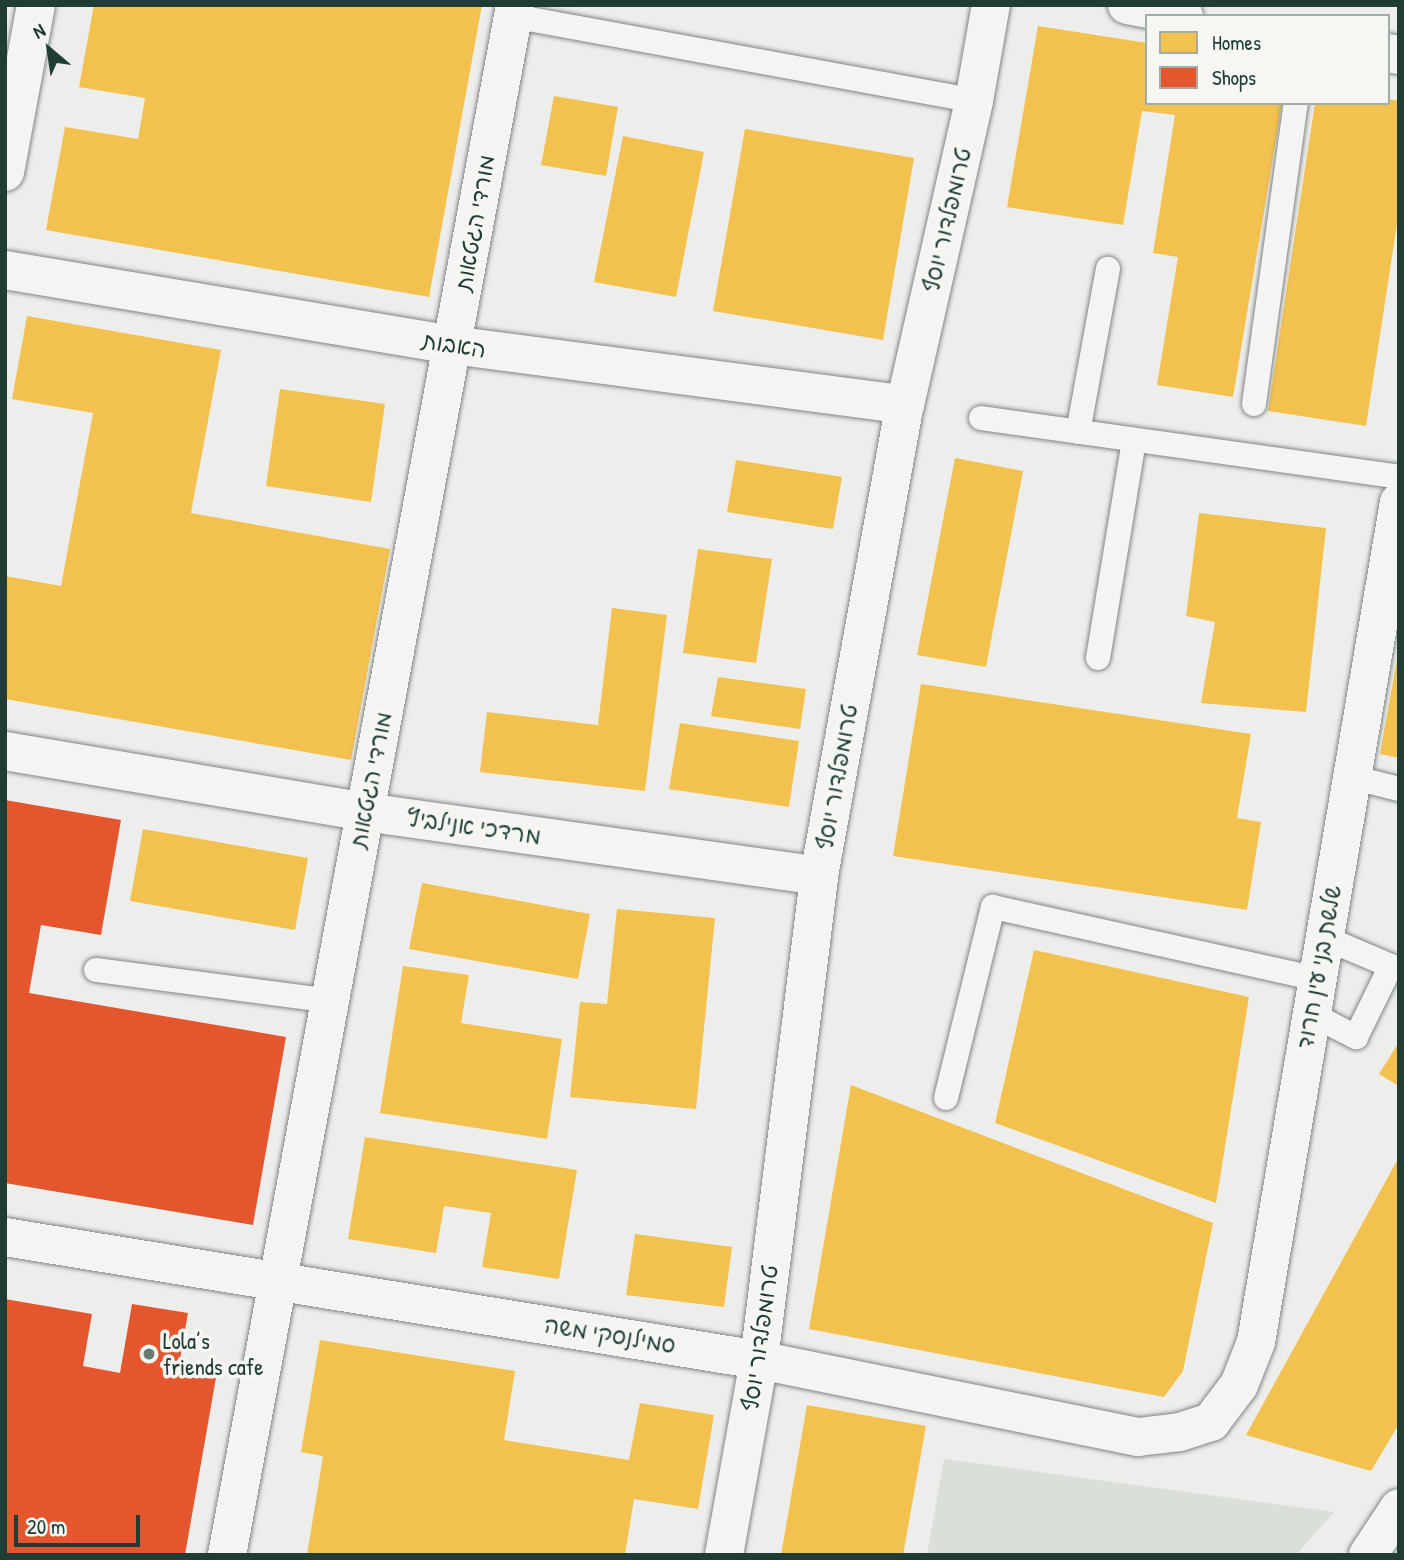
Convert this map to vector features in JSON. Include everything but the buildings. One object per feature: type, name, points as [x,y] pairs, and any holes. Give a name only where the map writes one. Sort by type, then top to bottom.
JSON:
[{"type":"street","points":[[5,172],[36,5]]},
{"type":"street","name":"טרומפלדור יוסף","points":[[724,1555],[759,1360],[819,876],[905,405],[974,101],[991,5]]},
{"type":"street","points":[[1127,5],[1174,14]]},
{"type":"street","name":"מורדי הגטאות","points":[[227,1555],[514,11]]},
{"type":"street","name":"האבות","points":[[5,270],[452,345],[905,405]]},
{"type":"street","name":"שלשת בני עין חרוד","points":[[1211,1422],[1239,1385],[1256,1342],[1399,502]]},
{"type":"street","name":"מרדכי אנילביץ","points":[[5,751],[365,812],[819,876]]},
{"type":"street","name":"סמילנסקי משה","points":[[5,1237],[759,1360],[1138,1437],[1180,1432],[1211,1422]]},
{"type":"street","points":[[1368,1555],[1399,1508]]},
{"type":"lane","points":[[514,11],[974,101]]},
{"type":"lane","points":[[1254,404],[1296,105]]},
{"type":"lane","points":[[1078,432],[1108,270]]},
{"type":"lane","points":[[981,418],[1399,477]]},
{"type":"lane","points":[[1098,658],[1134,440]]},
{"type":"lane","points":[[1351,777],[1399,789]]},
{"type":"lane","points":[[946,1098],[993,907],[1314,996],[1356,1037],[1391,966],[1325,938]]},
{"type":"lane","points":[[96,970],[330,1001]]},
{"type":"shaded area","points":[[944,1459],[1334,1512],[1296,1555],[927,1555]]},
{"type":"place","name":"Lola’s friends cafe","points":[[149,1354]]}]
